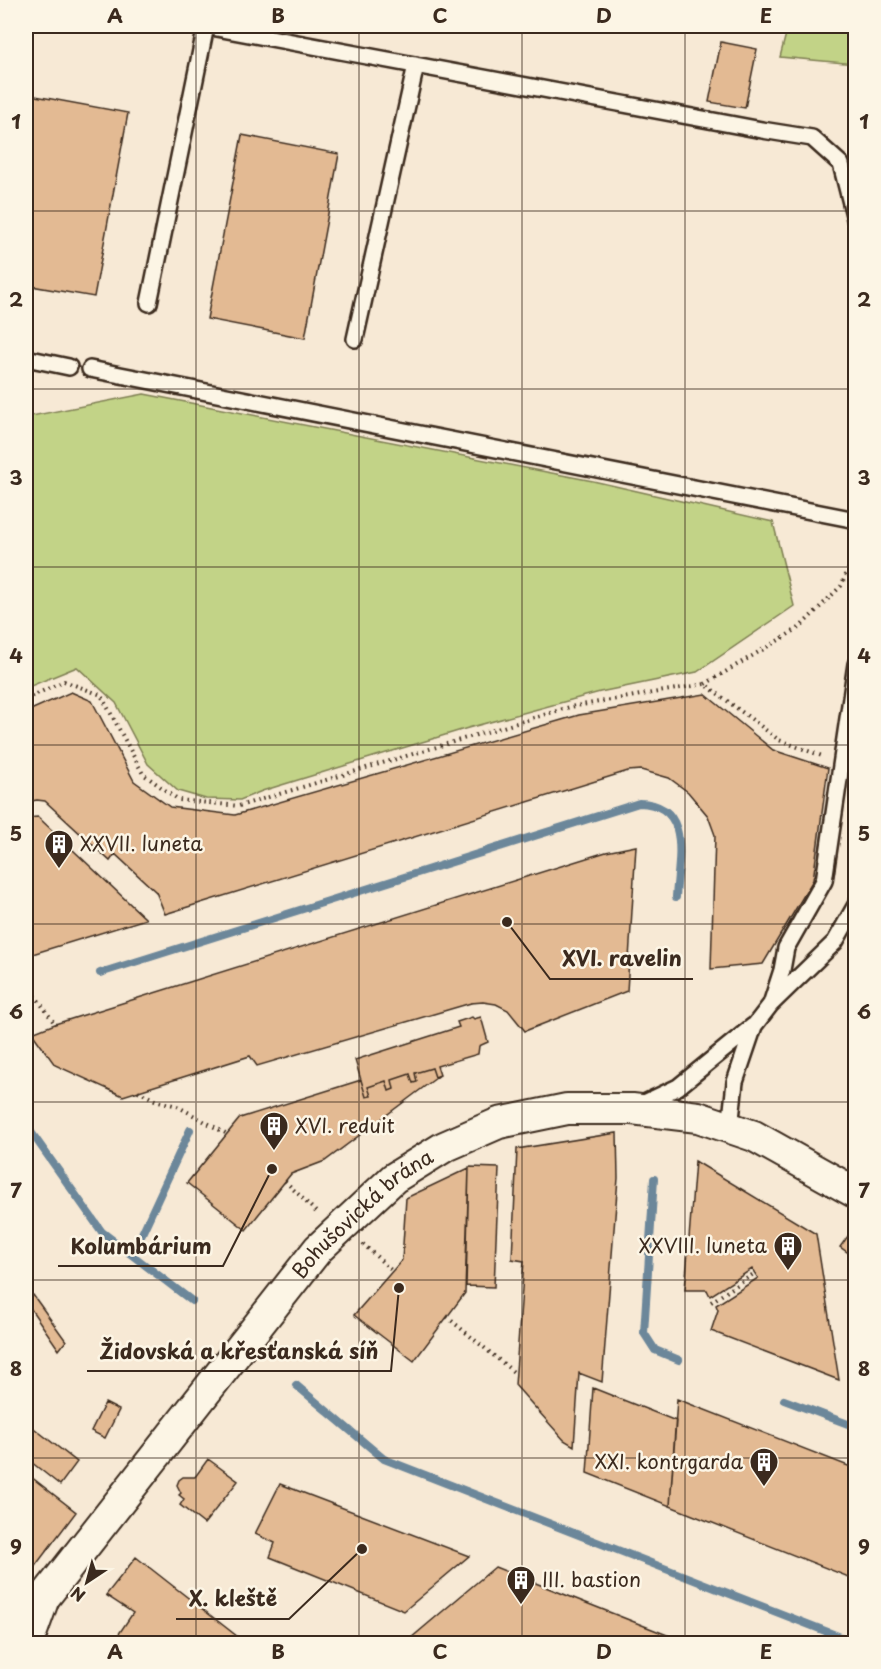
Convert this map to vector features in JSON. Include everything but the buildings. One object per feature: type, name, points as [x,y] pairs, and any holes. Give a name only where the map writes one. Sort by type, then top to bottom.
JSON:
[{"type":"street","name":"Bohušovická brána","points":[[28,1638],[44,1598],[332,1236],[394,1178],[444,1147],[499,1123],[567,1109],[632,1109],[698,1117],[754,1136],[855,1194]]},
{"type":"lane","points":[[149,303],[206,26],[812,138],[841,164],[855,223]]},
{"type":"lane","points":[[355,339],[416,65]]},
{"type":"lane","points":[[26,358],[69,368]]},
{"type":"lane","points":[[90,369],[855,520]]},
{"type":"lane","points":[[771,1004],[782,970],[786,948],[824,881],[855,664]]},
{"type":"lane","points":[[632,1109],[678,1087],[754,1026],[771,1004],[835,942],[855,905]]},
{"type":"lane","points":[[730,1128],[735,1082],[754,1026]]},
{"type":"path","points":[[26,699],[64,681],[101,695],[143,774],[179,800],[239,806],[570,707],[705,684],[799,628],[841,586],[855,552]]},
{"type":"path","points":[[705,684],[780,740],[841,762]]},
{"type":"path","points":[[26,987],[55,1024]]},
{"type":"path","points":[[138,1091],[155,1100],[177,1106],[227,1134]]},
{"type":"path","points":[[285,1181],[308,1204],[332,1236],[392,1271]]},
{"type":"path","points":[[711,1302],[755,1274]]},
{"type":"path","points":[[447,1317],[516,1374]]},
{"type":"green space","points":[[788,26],[855,26],[855,64],[780,57]]},
{"type":"green space","points":[[144,394],[593,481],[773,522],[794,606],[697,672],[600,692],[468,728],[262,791],[240,800],[206,799],[178,791],[148,764],[116,703],[77,667],[26,688],[26,417]]},
{"type":"waterway","points":[[100,973],[639,803],[656,806],[668,813],[675,824],[679,852],[676,897]]},
{"type":"waterway","points":[[26,1125],[102,1232],[192,1301]]},
{"type":"waterway","points":[[132,1255],[190,1130]]},
{"type":"waterway","points":[[654,1179],[644,1333],[655,1350],[679,1360]]},
{"type":"waterway","points":[[296,1385],[384,1459],[856,1643]]},
{"type":"waterway","points":[[784,1400],[856,1427]]},
{"type":"place","name":"XXVII. luneta","points":[[59,870]]},
{"type":"place","name":"XVI. ravelin","points":[[507,922]]},
{"type":"place","name":"XVI. reduit","points":[[274,1152]]},
{"type":"place","name":"Kolumbárium","points":[[272,1169]]},
{"type":"place","name":"XXVIII. luneta","points":[[788,1272]]},
{"type":"place","name":"Židovská a křesťanská síň","points":[[399,1288]]},
{"type":"place","name":"XXI. kontrgarda","points":[[764,1488]]},
{"type":"place","name":"X. kleště","points":[[362,1549]]},
{"type":"place","name":"III. bastion","points":[[521,1606]]}]
